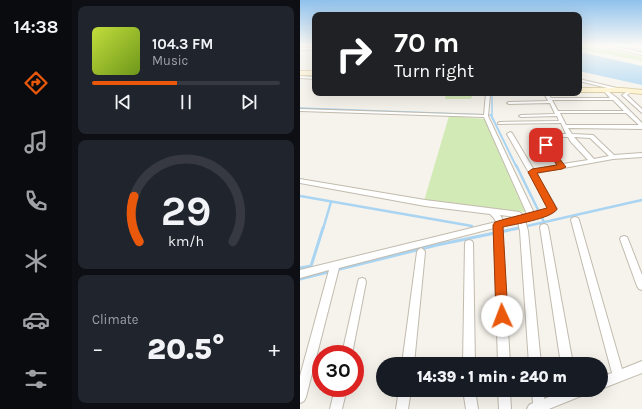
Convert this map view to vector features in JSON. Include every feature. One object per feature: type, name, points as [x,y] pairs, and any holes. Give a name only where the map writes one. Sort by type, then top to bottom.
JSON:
[{"type":"street","points":[[300,73],[312,73]]},
{"type":"street","points":[[300,77],[312,78]]},
{"type":"street","points":[[582,81],[622,90]]},
{"type":"street","points":[[582,90],[622,90],[642,92]]},
{"type":"street","points":[[605,90],[642,126]]},
{"type":"street","points":[[631,91],[624,95],[642,112]]},
{"type":"street","points":[[490,96],[486,115],[537,214]]},
{"type":"street","points":[[548,96],[573,141],[592,161]]},
{"type":"street","points":[[509,103],[550,100],[615,99]]},
{"type":"street","points":[[300,110],[486,115]]},
{"type":"street","points":[[521,116],[628,112]]},
{"type":"street","points":[[500,123],[642,126]]},
{"type":"street","points":[[300,274],[334,269],[523,223],[537,214],[553,209],[510,134]]},
{"type":"street","points":[[562,167],[537,134],[591,136],[613,157]]},
{"type":"street","points":[[532,172],[613,157],[642,156]]},
{"type":"street","points":[[300,181],[493,213],[519,215],[523,223],[535,357]]},
{"type":"street","points":[[493,213],[499,219],[498,229],[504,357]]},
{"type":"street","points":[[575,220],[618,376]]},
{"type":"street","points":[[544,227],[566,357]]},
{"type":"street","points":[[624,239],[642,286]]},
{"type":"street","points":[[469,243],[469,357]]},
{"type":"street","points":[[409,357],[421,252]]},
{"type":"street","points":[[300,396],[334,269]]},
{"type":"street","points":[[350,345],[362,282]]},
{"type":"street","points":[[608,380],[642,367]]},
{"type":"street","points":[[336,409],[339,397]]},
{"type":"street","points":[[402,409],[404,397]]},
{"type":"street","points":[[470,397],[472,409]]},
{"type":"street","points":[[504,397],[505,409]]},
{"type":"street","points":[[537,397],[536,408],[561,397]]},
{"type":"green space","points":[[446,96],[472,96],[471,99],[445,99]]},
{"type":"green space","points":[[449,116],[485,119],[525,212],[424,201]]},
{"type":"water","points":[[582,64],[633,64],[642,66],[642,85],[582,72]]},
{"type":"waterway","points":[[300,75],[312,76]]},
{"type":"waterway","points":[[492,96],[492,116]]},
{"type":"waterway","points":[[300,108],[491,115],[516,166]]},
{"type":"waterway","points":[[516,165],[544,222]]},
{"type":"waterway","points":[[300,196],[472,226]]},
{"type":"waterway","points":[[514,229],[642,200]]},
{"type":"waterway","points":[[323,229],[331,202]]},
{"type":"waterway","points":[[300,268],[311,266],[323,228]]},
{"type":"waterway","points":[[336,270],[437,245],[519,228]]},
{"type":"waterway","points":[[300,279],[332,271]]},
{"type":"route","points":[[502,316],[500,237],[498,225],[544,213],[553,209],[532,172],[562,167],[546,145]]}]
